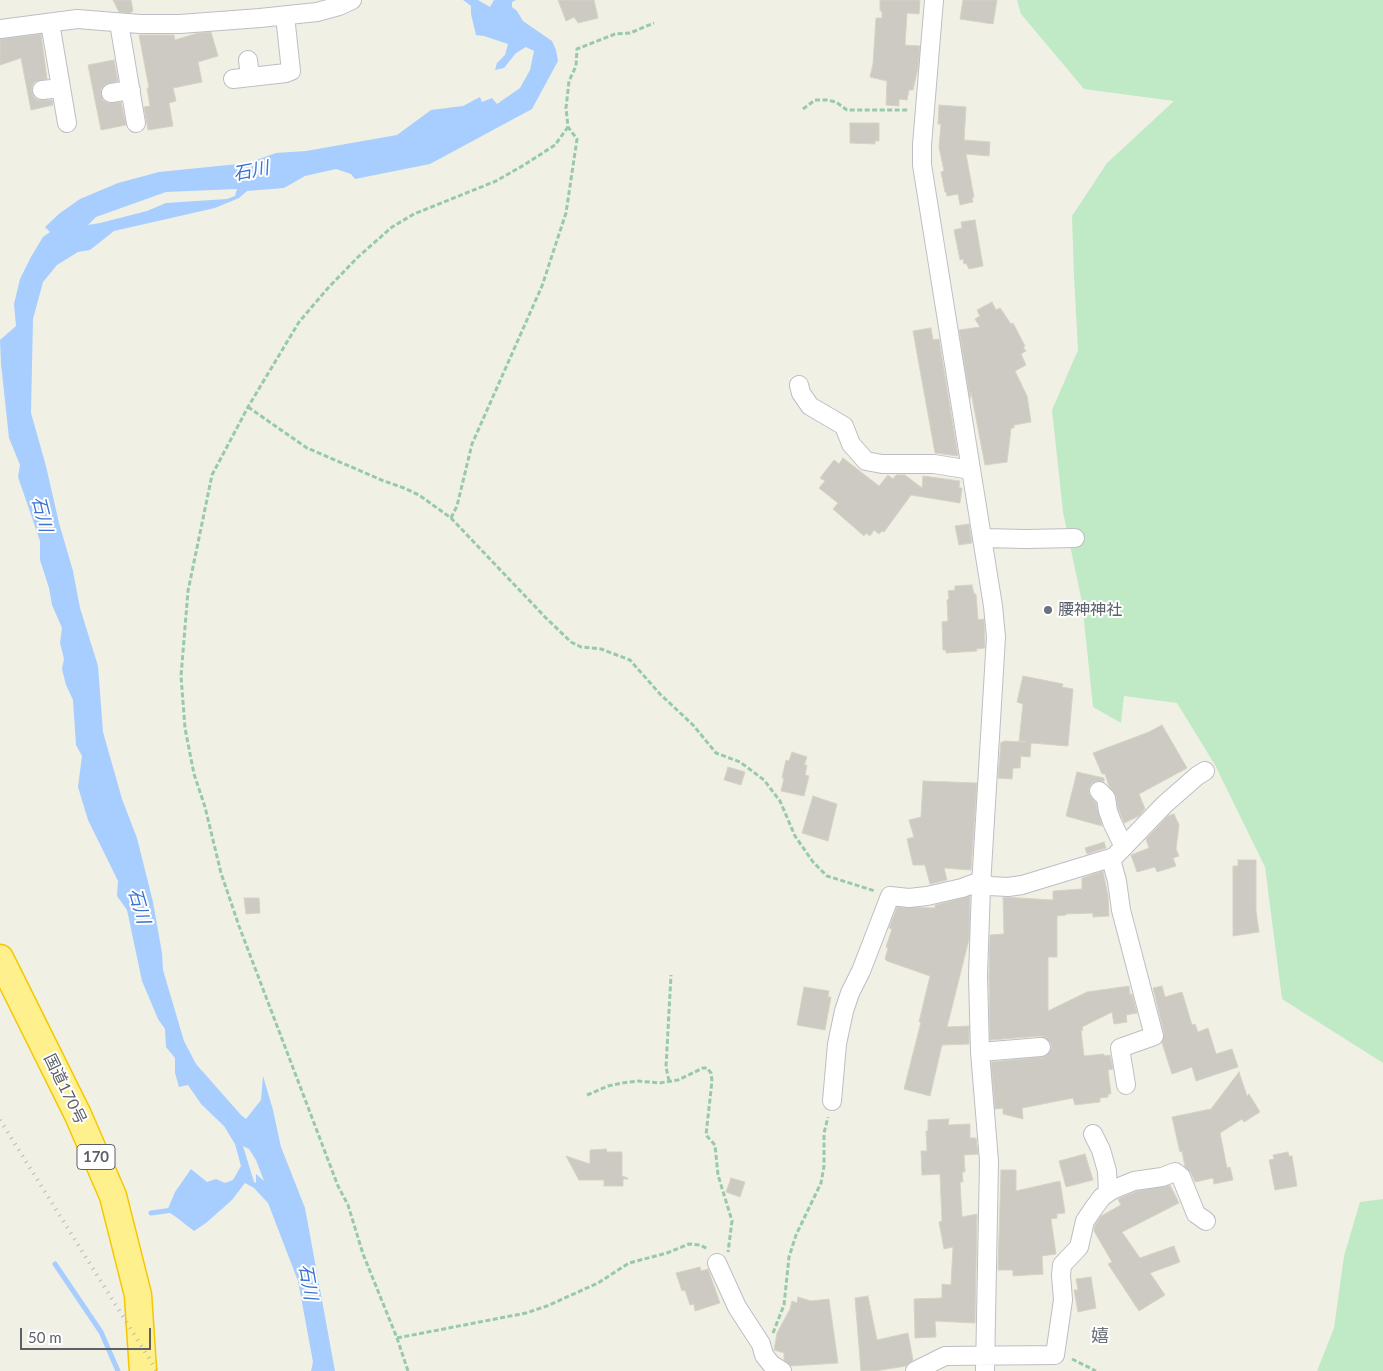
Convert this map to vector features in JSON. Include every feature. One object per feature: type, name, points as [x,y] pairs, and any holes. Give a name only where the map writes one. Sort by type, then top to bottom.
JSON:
[{"type":"highway","name":"国道170号","points":[[0,958],[78,1115],[113,1196],[138,1295],[143,1371]]},
{"type":"street","points":[[934,0],[922,165],[993,606],[996,637],[981,881],[978,976],[980,1052],[989,1161],[985,1364]]},
{"type":"street","points":[[0,29],[77,19],[180,24],[285,16],[317,12],[341,2]]},
{"type":"street","points":[[244,72],[286,73],[291,71],[285,16]]},
{"type":"street","points":[[119,22],[136,123]]},
{"type":"street","points":[[50,23],[67,123]]},
{"type":"street","points":[[42,90],[61,88]]},
{"type":"street","points":[[111,92],[131,90]]},
{"type":"street","points":[[799,385],[801,393],[810,406],[844,426],[851,444],[866,461],[898,465],[934,464],[971,470]]},
{"type":"street","points":[[982,538],[1026,540],[1075,538]]},
{"type":"street","points":[[981,881],[989,886],[1008,887],[1022,885],[1111,859],[1165,804],[1205,771]]},
{"type":"street","points":[[1099,791],[1106,798],[1112,822],[1124,847]]},
{"type":"street","points":[[1111,859],[1117,880],[1121,910],[1154,1036],[1120,1048],[1126,1085]]},
{"type":"street","points":[[832,1101],[838,1044],[847,1002],[890,896],[909,898],[927,896],[962,888],[981,881]]},
{"type":"street","points":[[980,1052],[1042,1046]]},
{"type":"street","points":[[1093,1134],[1106,1171],[1108,1193]]},
{"type":"street","points":[[915,1371],[945,1356],[985,1364],[1055,1355],[1063,1300],[1062,1265],[1079,1247],[1086,1222],[1093,1209],[1108,1193],[1134,1181],[1162,1177],[1175,1172],[1181,1177],[1196,1214],[1206,1221]]},
{"type":"street","points":[[717,1263],[737,1307],[761,1344],[764,1355],[771,1364],[782,1371]]},
{"type":"path","points":[[451,518],[457,506],[472,444],[542,286],[566,213],[577,139],[568,127],[566,108],[569,81],[576,66],[577,49],[615,34],[630,34],[654,23]]},
{"type":"path","points":[[803,108],[815,100],[827,100],[836,102],[847,110],[925,110]]},
{"type":"path","points":[[408,1371],[397,1338],[363,1254],[348,1205],[338,1186],[239,926],[221,873],[205,807],[194,774],[185,728],[181,676],[188,592],[212,475],[248,407],[299,322],[358,257],[392,227],[414,214],[496,181],[556,145],[568,127]]},
{"type":"path","points":[[248,407],[308,448],[419,495],[451,518],[571,642],[581,647],[601,649],[630,660],[660,694],[693,725],[716,753],[740,762],[764,780],[780,801],[795,836],[813,862],[827,876],[890,896]]},
{"type":"path","points":[[669,1081],[666,1067],[671,976]]},
{"type":"path","points":[[397,1338],[526,1313],[548,1306],[598,1284],[629,1263],[667,1253],[690,1244],[700,1245],[710,1250],[717,1263],[727,1258],[732,1221],[718,1175],[715,1145],[706,1135],[712,1081],[711,1074],[707,1068],[703,1068],[678,1080],[659,1083],[622,1083],[608,1086],[587,1095]]},
{"type":"path","points":[[764,1355],[784,1305],[789,1257],[796,1235],[821,1183],[824,1166],[824,1132],[832,1101]]},
{"type":"path","points":[[1055,1355],[1062,1354],[1096,1371]]},
{"type":"green space","points":[[1017,0],[1383,0],[1383,1063],[1282,999],[1265,867],[1215,765],[1177,703],[1124,696],[1121,723],[1093,707],[1082,602],[1063,512],[1052,410],[1078,350],[1072,216],[1107,163],[1174,101],[1084,89],[1021,14]]},
{"type":"green space","points":[[1383,1199],[1383,1371],[1317,1371],[1334,1328],[1344,1256],[1360,1202]]},
{"type":"water","name":"石川","points":[[463,0],[478,0],[490,7],[494,0],[516,0],[512,2],[512,7],[523,21],[552,41],[558,61],[532,109],[430,164],[355,179],[351,174],[336,169],[305,176],[284,188],[247,191],[239,198],[215,208],[114,231],[90,250],[78,252],[57,265],[43,282],[33,319],[31,413],[73,571],[80,608],[98,666],[103,732],[122,799],[137,838],[153,902],[163,970],[184,1041],[196,1064],[246,1119],[261,1100],[263,1076],[281,1147],[305,1208],[335,1371],[311,1371],[313,1362],[298,1281],[268,1203],[254,1188],[245,1183],[232,1200],[194,1231],[167,1211],[175,1192],[191,1169],[207,1182],[216,1179],[225,1183],[233,1180],[241,1166],[235,1144],[224,1126],[201,1104],[188,1085],[179,1087],[175,1073],[175,1058],[166,1047],[165,1029],[158,1019],[142,981],[127,910],[117,896],[118,881],[88,820],[78,787],[82,756],[76,745],[73,700],[66,685],[62,669],[64,659],[60,643],[62,628],[52,605],[40,560],[40,541],[18,477],[20,465],[9,438],[0,340],[16,326],[14,304],[20,279],[43,237],[50,232],[45,227],[60,213],[80,199],[118,183],[159,172],[248,163],[276,153],[306,151],[397,135],[431,110],[463,106],[480,97],[482,102],[492,98],[497,104],[520,88],[530,70],[534,51],[526,47],[516,53],[504,68],[495,70],[497,63],[505,55],[508,44],[476,35],[471,6]],"holes":[[[237,189],[235,196],[227,199],[166,203],[147,211],[88,225],[96,217],[166,192]],[[243,1146],[249,1149],[256,1160],[264,1181],[256,1174],[256,1183],[254,1182]]]},
{"type":"building","points":[[113,0],[131,0],[133,11],[130,13],[119,12]]},
{"type":"building","points":[[558,0],[594,0],[598,18],[578,23],[574,17],[566,21]]},
{"type":"building","points":[[880,0],[920,0],[919,14],[907,13],[905,45],[920,46],[918,68],[913,90],[909,90],[907,100],[899,99],[899,106],[886,105],[887,81],[870,77],[873,64],[876,18],[882,18]]},
{"type":"building","points":[[963,0],[997,0],[993,24],[960,19]]},
{"type":"building","points":[[211,32],[218,56],[198,62],[202,82],[173,88],[176,101],[169,103],[173,126],[148,130],[144,107],[150,106],[147,88],[149,88],[139,35],[174,35],[175,40],[198,33]]},
{"type":"building","points":[[41,34],[47,79],[35,82],[32,86],[32,92],[38,100],[52,100],[53,105],[31,110],[21,58],[0,65],[0,39]]},
{"type":"building","points":[[114,60],[118,81],[104,85],[101,95],[103,100],[108,103],[121,102],[126,125],[101,130],[88,65]]},
{"type":"building","points":[[939,105],[966,107],[964,140],[990,142],[989,156],[966,154],[974,197],[972,198],[973,202],[960,205],[958,194],[947,196],[945,192],[941,172],[944,171],[939,147],[941,124],[938,124]]},
{"type":"building","points":[[850,123],[879,123],[879,141],[875,141],[875,144],[850,143]]},
{"type":"building","points":[[975,220],[983,266],[969,269],[966,263],[964,264],[963,259],[960,260],[954,230],[962,228],[961,222]]},
{"type":"building","points":[[992,302],[996,310],[1000,308],[1011,324],[1013,323],[1025,346],[1023,347],[1026,351],[1021,354],[1026,365],[1015,371],[1027,396],[1031,422],[1014,425],[1014,428],[1011,428],[1007,462],[985,465],[971,392],[970,399],[959,330],[980,327],[975,319],[980,316],[977,310]]},
{"type":"building","points":[[931,328],[933,340],[939,339],[958,456],[935,453],[913,331]]},
{"type":"building","points":[[843,458],[879,486],[888,475],[893,479],[896,475],[905,475],[922,488],[923,476],[960,481],[959,488],[962,488],[960,503],[911,495],[884,532],[882,531],[879,534],[874,530],[870,536],[866,533],[864,536],[833,509],[838,503],[819,488],[825,481],[820,478],[834,460],[839,464]]},
{"type":"building","points":[[969,524],[972,543],[959,545],[955,526]]},
{"type":"building","points":[[972,585],[974,594],[976,594],[978,620],[984,619],[985,648],[976,649],[977,651],[946,653],[946,650],[943,650],[942,622],[948,621],[948,591],[955,590],[955,586]]},
{"type":"building","points":[[1023,676],[1063,684],[1062,687],[1073,689],[1068,746],[1031,743],[1030,757],[1021,756],[1020,768],[1013,768],[1012,779],[998,778],[1001,742],[1019,742],[1023,704],[1017,702]]},
{"type":"building","points":[[1162,725],[1187,768],[1139,794],[1145,809],[1139,816],[1124,823],[1116,796],[1109,786],[1105,774],[1102,774],[1093,753],[1149,732]]},
{"type":"building","points":[[792,752],[807,757],[804,765],[807,765],[805,775],[809,776],[804,796],[781,791],[786,760],[789,761]]},
{"type":"building","points":[[728,767],[745,772],[741,785],[724,780]]},
{"type":"building","points":[[1077,772],[1104,778],[1104,782],[1096,781],[1091,784],[1089,789],[1089,794],[1096,803],[1102,826],[1066,816]]},
{"type":"building","points":[[923,781],[977,783],[971,870],[944,868],[947,880],[930,884],[925,865],[913,865],[907,839],[914,837],[909,820],[921,817]]},
{"type":"building","points":[[813,796],[837,804],[828,841],[802,833]]},
{"type":"building","points":[[1174,814],[1179,825],[1176,849],[1179,856],[1173,858],[1176,866],[1157,872],[1155,867],[1137,872],[1131,855],[1149,848],[1146,839],[1168,816]]},
{"type":"building","points":[[1104,842],[1106,848],[1087,854],[1085,848]]},
{"type":"building","points":[[1238,860],[1256,860],[1256,911],[1259,932],[1233,936],[1233,866],[1238,866]]},
{"type":"building","points":[[1103,871],[1108,896],[1109,916],[1093,917],[1093,913],[1057,916],[1057,957],[1048,957],[1048,1011],[1087,992],[1129,986],[1130,995],[1132,994],[1137,1013],[1126,1015],[1127,1022],[1114,1024],[1112,1012],[1082,1027],[1083,1030],[1081,1031],[1084,1056],[1110,1055],[1113,1069],[1108,1070],[1111,1094],[1108,1094],[1108,1097],[1100,1098],[1100,1102],[1075,1105],[1073,1098],[1022,1108],[1023,1119],[1003,1114],[1003,1108],[995,1109],[991,1062],[1042,1057],[1047,1055],[1052,1047],[1049,1041],[1041,1036],[990,1040],[990,935],[1004,934],[1003,897],[1053,900],[1053,891],[1082,889],[1082,878]]},
{"type":"building","points":[[970,896],[969,939],[947,1027],[969,1026],[969,1044],[942,1045],[930,1096],[904,1089],[921,1022],[919,1022],[930,976],[885,959],[888,948],[886,947],[892,929],[889,928],[897,907],[935,908],[935,905]]},
{"type":"building","points":[[244,898],[259,898],[260,913],[246,914]]},
{"type":"building","points":[[1162,986],[1165,997],[1182,992],[1192,1025],[1195,1024],[1198,1032],[1208,1028],[1216,1054],[1232,1049],[1238,1067],[1196,1081],[1192,1067],[1172,1074],[1162,1043],[1164,1033],[1153,988]]},
{"type":"building","points":[[804,987],[829,991],[828,997],[831,997],[825,1030],[797,1025]]},
{"type":"building","points":[[1239,1072],[1247,1096],[1249,1094],[1260,1112],[1244,1122],[1242,1119],[1220,1133],[1227,1168],[1230,1167],[1233,1180],[1214,1184],[1213,1178],[1195,1182],[1191,1173],[1185,1167],[1172,1117],[1211,1109]]},
{"type":"building","points":[[949,1119],[948,1125],[970,1124],[970,1138],[976,1138],[978,1154],[964,1155],[965,1172],[962,1172],[963,1182],[960,1182],[962,1217],[977,1214],[975,1323],[935,1321],[936,1337],[915,1338],[914,1299],[942,1298],[942,1284],[951,1285],[953,1247],[944,1249],[939,1222],[942,1221],[940,1174],[922,1175],[921,1151],[927,1151],[926,1131],[928,1131],[928,1120]]},
{"type":"building","points":[[606,1149],[607,1152],[622,1152],[622,1176],[628,1178],[623,1179],[623,1186],[604,1186],[604,1180],[579,1180],[566,1156],[590,1164],[590,1150]]},
{"type":"building","points":[[1288,1152],[1289,1156],[1292,1156],[1297,1186],[1275,1190],[1269,1160],[1274,1159],[1273,1155]]},
{"type":"building","points":[[1085,1154],[1093,1180],[1066,1187],[1059,1161]]},
{"type":"building","points":[[1001,1170],[1016,1170],[1016,1191],[1060,1181],[1065,1213],[1057,1214],[1057,1218],[1051,1219],[1056,1254],[1042,1256],[1043,1274],[1013,1276],[1013,1270],[998,1270]]},
{"type":"building","points":[[731,1178],[745,1182],[740,1197],[726,1192]]},
{"type":"building","points":[[1170,1185],[1179,1203],[1122,1232],[1140,1258],[1174,1246],[1180,1262],[1150,1273],[1165,1295],[1139,1311],[1108,1264],[1112,1262],[1094,1231],[1095,1225],[1101,1216],[1121,1205],[1118,1199],[1137,1191]]},
{"type":"building","points":[[700,1267],[701,1271],[708,1269],[720,1303],[695,1311],[694,1304],[690,1305],[685,1290],[682,1291],[676,1273]]},
{"type":"building","points":[[1091,1277],[1096,1308],[1078,1312],[1074,1290],[1078,1290],[1076,1279]]},
{"type":"building","points":[[868,1296],[877,1340],[908,1333],[913,1360],[906,1366],[875,1371],[861,1371],[855,1298]]},
{"type":"building","points":[[798,1297],[811,1301],[829,1299],[838,1363],[791,1366],[784,1360],[784,1353],[774,1350],[777,1333],[790,1309],[792,1301],[797,1303]]},
{"type":"waterway","points":[[151,1213],[173,1210]]},
{"type":"waterway","points":[[55,1264],[101,1332],[118,1371]]},
{"type":"railway","points":[[0,1120],[157,1371]]},
{"type":"place","name":"腰神神社","points":[[1048,610]]},
{"type":"district","name":"嬉","points":[[1100,1336]]}]
